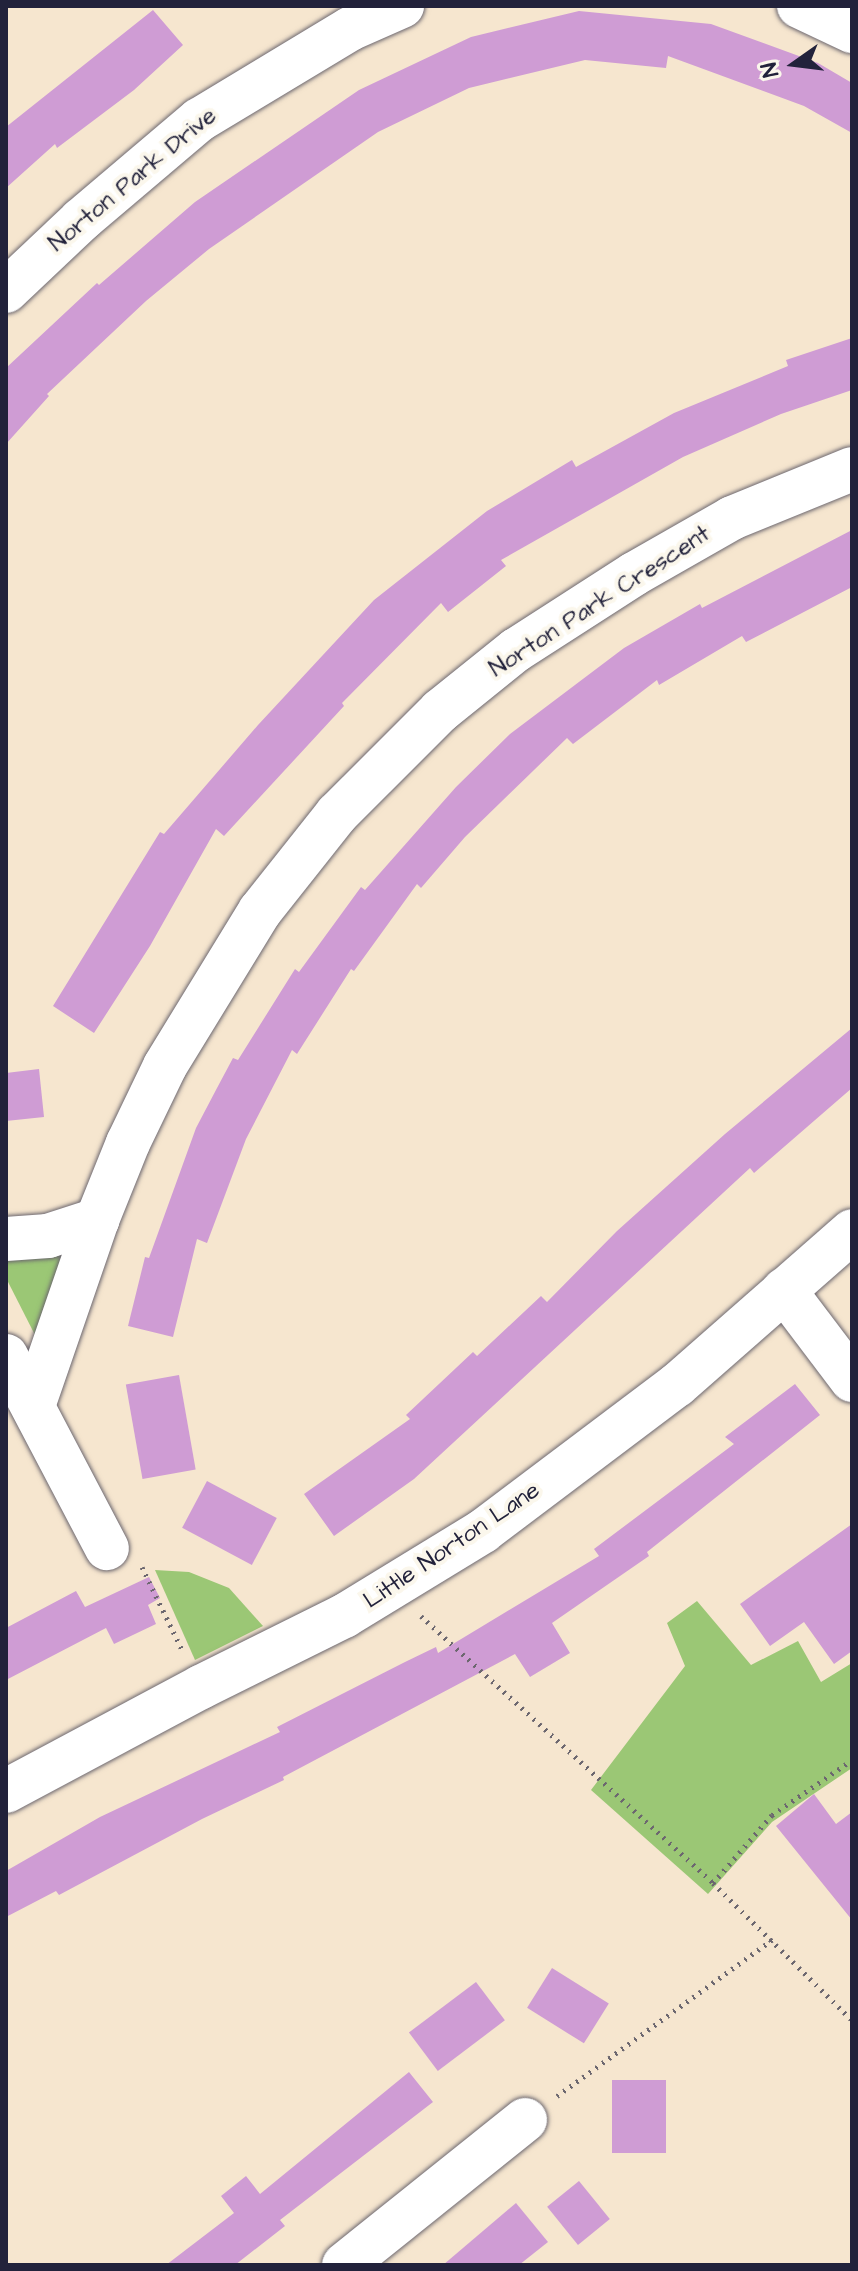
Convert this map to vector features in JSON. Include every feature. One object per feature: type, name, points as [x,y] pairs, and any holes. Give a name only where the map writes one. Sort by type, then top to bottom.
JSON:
[{"type":"street","name":"Norton Park Drive","points":[[6,291],[81,220],[199,120],[351,18],[402,6]]},
{"type":"street","points":[[799,6],[852,31]]},
{"type":"street","name":"Norton Park Crescent","points":[[33,1406],[97,1220],[128,1143],[172,1053],[260,911],[337,814],[440,711],[516,650],[634,574],[732,518],[852,469]]},
{"type":"street","points":[[6,1239],[48,1236],[97,1220]]},
{"type":"street","name":"Little Norton Lane","points":[[6,1791],[201,1687],[344,1616],[483,1531],[665,1394],[852,1231]]},
{"type":"street","points":[[784,1290],[852,1380]]},
{"type":"street","points":[[6,1356],[107,1548]]},
{"type":"street","points":[[344,2265],[525,2120]]},
{"type":"path","points":[[107,1548],[140,1563],[201,1687]]},
{"type":"path","points":[[391,1589],[773,1939],[852,2020]]},
{"type":"path","points":[[713,1883],[772,1815],[852,1760]]},
{"type":"path","points":[[525,2120],[773,1939]]},
{"type":"green space","points":[[65,1248],[35,1335],[6,1278],[6,1256]]},
{"type":"green space","points":[[155,1570],[189,1572],[229,1588],[263,1626],[195,1660]]},
{"type":"green space","points":[[697,1601],[751,1665],[798,1641],[821,1682],[852,1663],[852,1768],[772,1822],[708,1894],[591,1790],[685,1666],[667,1623]]},
{"type":"building","points":[[153,10],[183,45],[134,90],[57,148],[55,144],[6,188],[6,127]]},
{"type":"building","points":[[579,11],[711,24],[818,63],[852,83],[852,133],[804,106],[668,56],[666,68],[585,60],[469,88],[378,132],[209,249],[146,301],[47,394],[49,396],[6,444],[6,368],[97,283],[99,285],[195,202],[359,90],[471,37]]},
{"type":"building","points":[[852,338],[852,390],[781,414],[683,457],[501,560],[506,566],[448,612],[441,603],[342,703],[344,706],[224,836],[216,829],[150,946],[94,1033],[53,1006],[160,832],[164,834],[258,725],[374,600],[487,511],[572,460],[576,467],[674,413],[788,366],[786,360]]},
{"type":"building","points":[[852,530],[852,587],[746,642],[742,636],[659,685],[657,680],[573,744],[567,738],[465,837],[421,888],[417,884],[354,971],[351,969],[297,1054],[292,1050],[246,1139],[207,1243],[197,1239],[173,1337],[128,1326],[145,1257],[149,1258],[196,1128],[217,1088],[233,1058],[238,1060],[295,969],[299,972],[361,887],[365,890],[456,787],[510,734],[624,648],[700,604],[702,608]]},
{"type":"building","points":[[852,1028],[852,1088],[754,1173],[750,1168],[414,1479],[334,1536],[304,1494],[410,1419],[406,1415],[473,1352],[477,1356],[541,1296],[547,1302],[617,1231],[725,1134]]},
{"type":"building","points":[[39,1069],[44,1117],[6,1121],[6,1073]]},
{"type":"building","points":[[179,1375],[196,1470],[142,1479],[126,1384]]},
{"type":"building","points":[[795,1384],[820,1415],[647,1552],[649,1556],[552,1623],[570,1653],[530,1677],[515,1654],[283,1777],[284,1780],[202,1819],[59,1895],[56,1891],[6,1917],[6,1871],[100,1817],[280,1732],[277,1727],[405,1662],[436,1647],[438,1653],[599,1556],[594,1549],[734,1444],[725,1437]]},
{"type":"building","points":[[207,1481],[277,1518],[252,1565],[182,1528]]},
{"type":"building","points":[[852,1524],[852,1651],[834,1664],[804,1622],[770,1646],[740,1604]]},
{"type":"building","points":[[149,1577],[160,1598],[148,1605],[156,1624],[114,1644],[106,1628],[6,1680],[6,1628],[76,1591],[85,1607]]},
{"type":"building","points":[[814,1794],[836,1824],[852,1812],[852,1920],[776,1826]]},
{"type":"building","points":[[552,1968],[609,2004],[584,2043],[527,2008]]},
{"type":"building","points":[[476,1982],[505,2020],[438,2071],[409,2033]]},
{"type":"building","points":[[409,2072],[433,2102],[280,2220],[285,2226],[235,2265],[166,2265],[234,2213],[221,2196],[246,2176],[260,2194]]},
{"type":"building","points":[[612,2080],[666,2080],[666,2153],[612,2153]]},
{"type":"building","points":[[579,2181],[610,2219],[578,2245],[547,2207]]},
{"type":"building","points":[[516,2203],[548,2242],[519,2265],[443,2265]]}]
